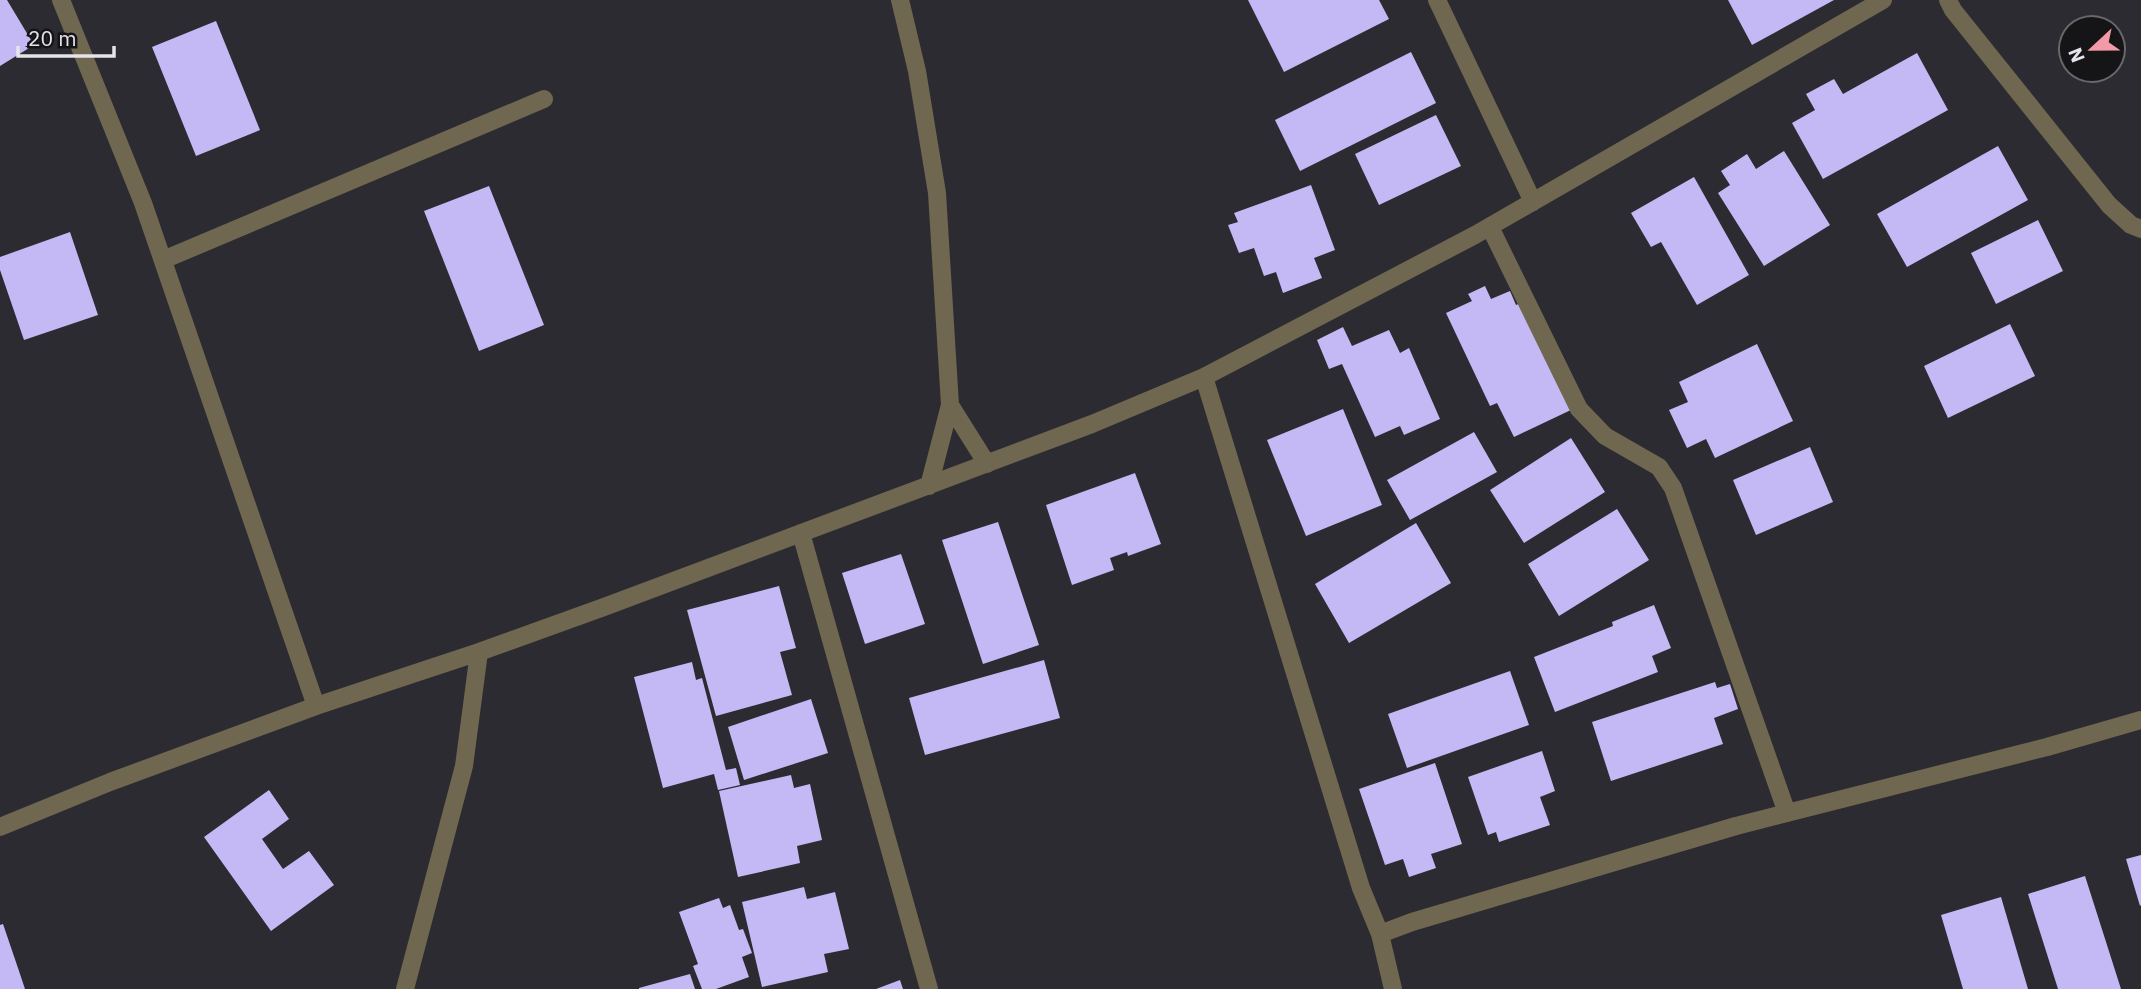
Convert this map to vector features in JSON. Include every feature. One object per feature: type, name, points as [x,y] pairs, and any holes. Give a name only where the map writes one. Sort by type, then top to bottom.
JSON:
[{"type":"street","points":[[61,0],[143,203],[316,706]]},
{"type":"street","points":[[900,0],[917,71],[937,193],[950,405],[929,486]]},
{"type":"street","points":[[1437,0],[1533,202]]},
{"type":"street","points":[[0,827],[110,782],[316,706],[479,652],[988,464],[1204,377],[1490,227],[1883,0]]},
{"type":"street","points":[[1948,0],[1953,10],[2109,205],[2131,225],[2141,229]]},
{"type":"street","points":[[163,260],[544,99]]},
{"type":"street","points":[[1490,227],[1579,409],[1605,436],[1659,467],[1673,488],[1787,813]]},
{"type":"street","points":[[1204,377],[1361,888],[1380,934],[1393,989]]},
{"type":"street","points":[[950,405],[988,464]]},
{"type":"street","points":[[801,533],[929,989]]},
{"type":"street","points":[[405,989],[464,766],[479,652]]},
{"type":"street","points":[[1380,934],[1412,922],[1787,813],[2047,747],[2141,720]]},
{"type":"building","points":[[0,0],[7,0],[34,45],[0,66]]},
{"type":"building","points":[[1248,0],[1379,0],[1389,19],[1284,72]]},
{"type":"building","points":[[1728,0],[1834,0],[1752,45]]},
{"type":"building","points":[[216,21],[260,130],[196,156],[152,47]]},
{"type":"building","points":[[1411,52],[1436,103],[1300,171],[1275,120]]},
{"type":"building","points":[[1917,53],[1948,110],[1823,179],[1792,123],[1815,110],[1806,94],[1834,79],[1843,94]]},
{"type":"building","points":[[1436,115],[1461,166],[1379,205],[1355,154]]},
{"type":"building","points":[[1998,146],[2028,200],[1907,267],[1877,214]]},
{"type":"building","points":[[1784,151],[1830,225],[1764,266],[1718,193],[1730,185],[1721,171],[1747,154],[1756,169]]},
{"type":"building","points":[[1694,177],[1749,275],[1697,305],[1661,242],[1651,247],[1631,213]]},
{"type":"building","points":[[1311,185],[1335,250],[1314,258],[1322,278],[1283,293],[1276,272],[1264,276],[1254,248],[1239,253],[1228,225],[1238,222],[1234,213]]},
{"type":"building","points":[[489,186],[544,325],[479,351],[424,211]]},
{"type":"building","points":[[2038,220],[2063,271],[1996,304],[1971,253]]},
{"type":"building","points":[[70,232],[98,315],[24,340],[0,270],[0,257]]},
{"type":"building","points":[[1485,286],[1491,299],[1510,291],[1516,305],[1523,302],[1573,409],[1514,437],[1497,403],[1490,406],[1446,313],[1472,301],[1468,294]]},
{"type":"building","points":[[2010,324],[2035,376],[1948,418],[1924,366]]},
{"type":"building","points":[[1343,327],[1352,346],[1389,330],[1400,353],[1409,348],[1440,419],[1404,435],[1400,426],[1375,437],[1342,364],[1329,369],[1317,340]]},
{"type":"building","points":[[1757,344],[1793,421],[1715,458],[1706,439],[1687,448],[1669,410],[1688,402],[1679,382]]},
{"type":"building","points":[[1343,409],[1382,505],[1306,536],[1267,440]]},
{"type":"building","points":[[1474,432],[1497,472],[1410,520],[1387,480]]},
{"type":"building","points":[[1571,438],[1605,492],[1524,543],[1490,490]]},
{"type":"building","points":[[1810,447],[1833,502],[1756,535],[1733,480]]},
{"type":"building","points":[[1135,473],[1161,544],[1128,556],[1127,552],[1110,558],[1114,570],[1072,585],[1046,505]]},
{"type":"building","points":[[1617,509],[1649,560],[1559,616],[1528,564]]},
{"type":"building","points":[[998,522],[1039,645],[983,664],[942,540]]},
{"type":"building","points":[[1416,523],[1451,583],[1349,643],[1315,584]]},
{"type":"building","points":[[901,554],[925,624],[865,644],[842,573]]},
{"type":"building","points":[[779,586],[796,648],[780,652],[792,695],[716,716],[687,610]]},
{"type":"building","points":[[1654,605],[1671,648],[1652,656],[1658,672],[1555,712],[1534,657],[1613,626],[1612,622]]},
{"type":"building","points":[[1044,660],[1060,718],[925,755],[909,698]]},
{"type":"building","points":[[692,662],[696,680],[702,678],[726,770],[736,768],[740,785],[718,790],[714,774],[663,788],[634,677]]},
{"type":"building","points":[[1510,671],[1529,725],[1407,768],[1388,714]]},
{"type":"building","points":[[1715,682],[1717,688],[1730,684],[1738,709],[1714,718],[1723,744],[1611,781],[1592,722]]},
{"type":"building","points":[[811,699],[828,753],[744,780],[728,727]]},
{"type":"building","points":[[1542,751],[1555,791],[1540,797],[1550,825],[1499,842],[1496,832],[1488,835],[1468,777]]},
{"type":"building","points":[[1435,763],[1462,844],[1431,854],[1436,868],[1409,877],[1403,859],[1385,865],[1359,789]]},
{"type":"building","points":[[791,775],[794,788],[810,784],[822,840],[797,846],[800,863],[738,877],[719,791]]},
{"type":"building","points":[[269,790],[289,819],[262,839],[283,869],[309,851],[334,885],[271,931],[204,837]]},
{"type":"building","points":[[2141,855],[2141,905],[2140,906],[2126,859]]},
{"type":"building","points":[[2085,876],[2121,989],[2058,989],[2028,894]]},
{"type":"building","points":[[804,887],[807,899],[835,892],[849,949],[824,954],[828,972],[762,987],[742,902]]},
{"type":"building","points":[[2001,897],[2028,989],[1963,989],[1941,915]]},
{"type":"building","points":[[719,898],[723,908],[730,905],[739,930],[743,929],[752,953],[742,957],[749,977],[716,989],[702,989],[693,966],[698,964],[679,912]]},
{"type":"building","points":[[3,924],[25,989],[0,989],[0,925]]},
{"type":"building","points":[[690,974],[695,989],[639,989],[639,988]]},
{"type":"building","points":[[900,980],[903,989],[876,989]]}]
